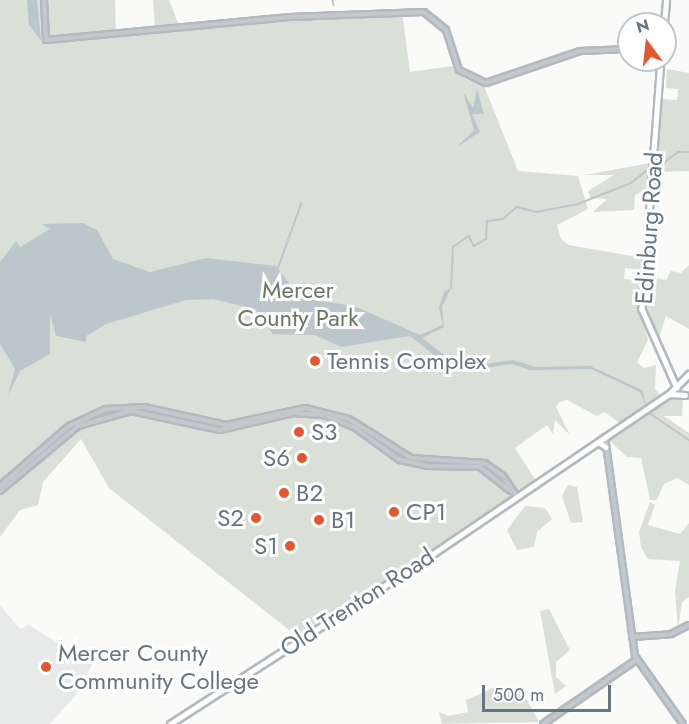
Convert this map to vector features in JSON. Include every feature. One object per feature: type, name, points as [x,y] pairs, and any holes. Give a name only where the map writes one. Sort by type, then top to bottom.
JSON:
[{"type":"main road","name":"Edinburg Road","points":[[660,72],[642,315],[677,388]]},
{"type":"main road","name":"Old Trenton Road","points":[[170,724],[647,410],[677,388],[689,374]]},
{"type":"main road","points":[[677,388],[687,396]]},
{"type":"main road","points":[[668,395],[687,396]]},
{"type":"main road","points":[[598,442],[606,447]]},
{"type":"street","points":[[44,0],[46,40],[420,11],[444,27],[459,70],[486,83],[580,51],[617,49]]},
{"type":"street","points":[[0,486],[76,421],[131,406],[220,424],[293,408],[330,411],[407,457],[489,465],[516,497]]},
{"type":"street","points":[[0,491],[78,426],[131,411],[226,430],[293,413],[324,415],[354,427],[400,460],[428,466],[480,467],[513,492],[524,492]]},
{"type":"street","points":[[605,437],[636,660],[683,724]]},
{"type":"street","points":[[510,502],[513,492]]},
{"type":"street","points":[[632,637],[671,634],[689,625]]},
{"type":"street","points":[[543,724],[636,660]]},
{"type":"shaded area","points":[[27,0],[37,0],[41,41],[29,25]]},
{"type":"shaded area","points":[[477,89],[484,114],[472,114],[480,132],[457,147],[474,130],[463,92],[473,108]]},
{"type":"shaded area","points":[[83,223],[97,230],[113,259],[150,272],[206,258],[276,266],[300,298],[354,306],[420,335],[443,325],[439,308],[444,292],[451,288],[442,307],[444,327],[422,338],[447,357],[471,366],[513,360],[536,367],[590,366],[640,389],[643,392],[646,406],[640,392],[591,369],[530,370],[512,364],[470,370],[445,364],[410,336],[341,347],[315,335],[273,334],[255,309],[213,299],[186,300],[106,324],[86,336],[86,342],[56,336],[50,315],[50,354],[20,371],[8,395],[15,369],[0,344],[0,262],[16,241],[20,247],[50,229],[42,224]]},
{"type":"shaded area","name":"Mercer County Community College","points":[[0,605],[20,629],[29,625],[92,664],[80,690],[50,724],[0,724]]},
{"type":"green space","name":"Mercer County Park","points":[[0,0],[43,0],[45,41],[402,12],[410,72],[453,66],[465,79],[484,86],[518,171],[578,176],[588,209],[557,225],[561,239],[569,245],[643,258],[643,270],[625,268],[624,279],[642,281],[640,311],[648,340],[637,362],[644,368],[656,365],[655,389],[662,397],[620,423],[604,412],[597,416],[567,400],[559,402],[556,407],[570,435],[555,420],[553,434],[547,425],[515,448],[536,481],[298,637],[109,488],[81,439],[43,482],[38,505],[20,510],[0,537]]},
{"type":"green space","points":[[45,0],[115,0],[116,36],[48,38]]},
{"type":"green space","points":[[153,0],[169,0],[178,23],[155,28]]},
{"type":"green space","points":[[667,72],[689,73],[689,171],[656,172],[662,99],[677,100],[678,89],[666,88]]},
{"type":"green space","points":[[650,163],[650,188],[635,195],[634,210],[593,212],[607,199],[590,198],[588,191],[614,175],[585,175]]},
{"type":"green space","points":[[689,265],[689,329],[666,316],[658,341],[647,317],[648,276],[666,280],[671,271],[681,273]]},
{"type":"green space","points":[[676,394],[683,399],[682,416],[664,416],[689,433],[689,485],[677,478],[664,484],[657,500],[650,500],[641,458],[627,457],[609,440]]},
{"type":"green space","points":[[568,485],[577,487],[583,522],[571,523],[562,496]]},
{"type":"green space","points":[[650,502],[655,505],[648,525],[680,534],[689,523],[689,597],[682,602],[678,630],[675,590],[680,561],[648,559],[641,547],[639,532]]},
{"type":"green space","points":[[525,506],[545,508],[552,519],[537,532],[534,547],[517,550],[507,530]]},
{"type":"green space","points":[[549,609],[570,650],[556,662],[556,677],[566,686],[555,694],[540,611]]},
{"type":"green space","points":[[498,686],[521,689],[539,722],[442,724],[439,712],[448,716],[468,712],[466,700]]},
{"type":"waterway","points":[[333,0],[334,5]]},
{"type":"waterway","points":[[655,169],[678,152],[689,152]]},
{"type":"waterway","points":[[451,288],[453,247],[469,236],[474,246],[486,239],[487,221],[503,219],[517,207],[537,212],[578,204],[631,183],[650,168]]},
{"type":"waterway","points":[[278,268],[301,204]]},
{"type":"waterway","points":[[648,412],[689,440]]},
{"type":"place","name":"Tennis Complex","points":[[315,361]]},
{"type":"place","name":"S3","points":[[299,432]]},
{"type":"place","name":"S6","points":[[302,458]]},
{"type":"place","name":"B2","points":[[284,493]]},
{"type":"place","name":"CP1","points":[[394,512]]},
{"type":"place","name":"S2","points":[[256,518]]},
{"type":"place","name":"B1","points":[[319,520]]},
{"type":"place","name":"S1","points":[[290,546]]},
{"type":"place","name":"Mercer County Community College","points":[[46,667]]}]
